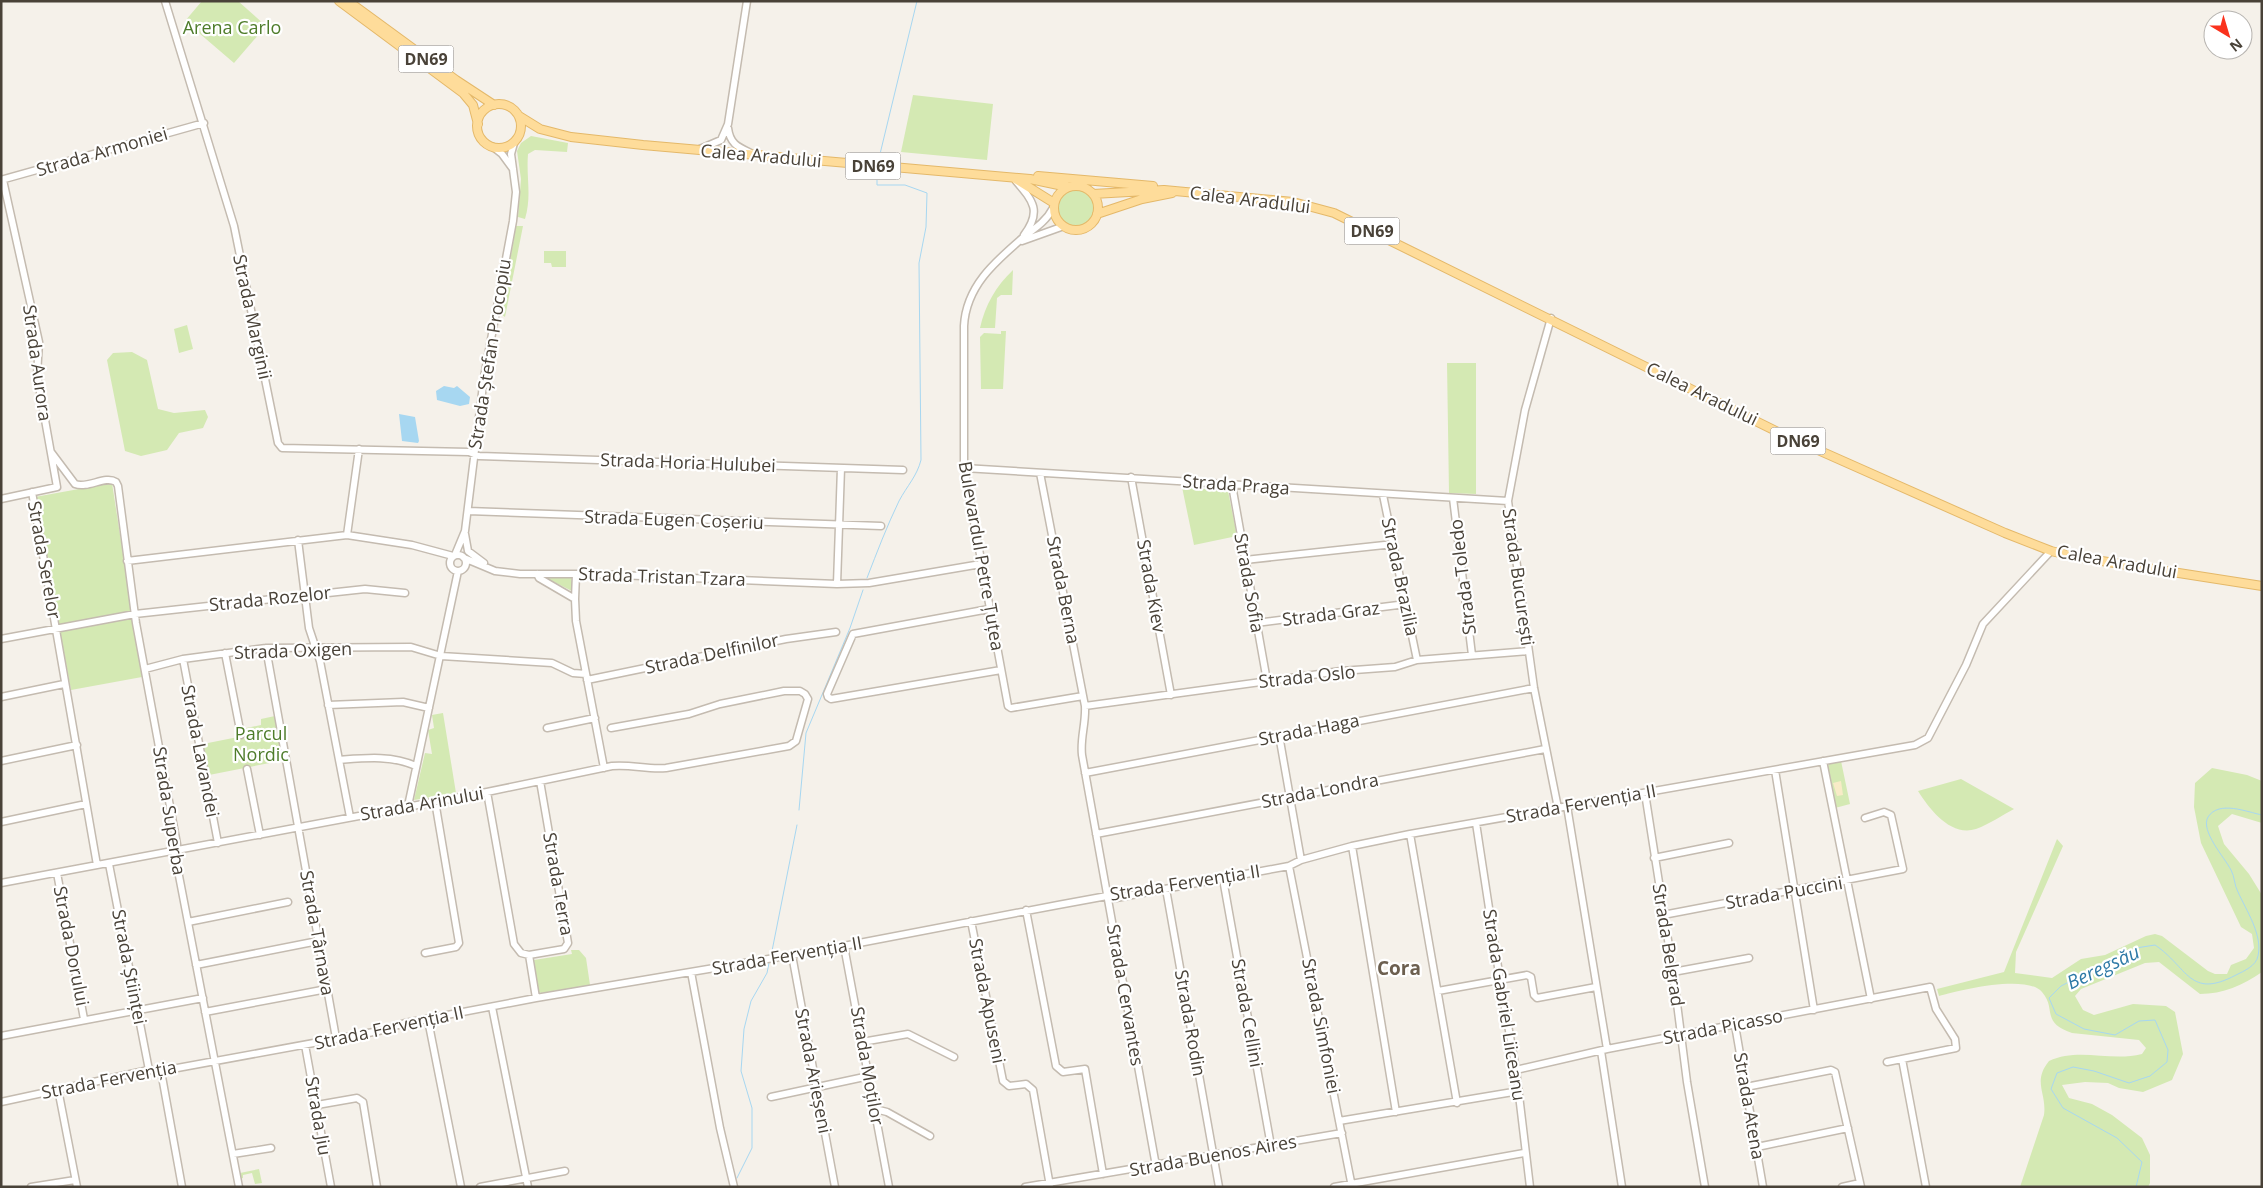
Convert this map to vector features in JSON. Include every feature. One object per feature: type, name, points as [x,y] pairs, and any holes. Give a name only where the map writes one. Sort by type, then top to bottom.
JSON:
[{"type":"main road","name":"DN69","points":[[339,1],[463,93],[473,105],[479,136],[493,147]]},
{"type":"main road","name":"DN69","points":[[348,1],[456,80],[494,105],[508,106],[519,116]]},
{"type":"main road","points":[[478,124],[483,112],[494,105]]},
{"type":"main road","points":[[516,140],[522,127],[519,116]]},
{"type":"main road","name":"Calea Aradului","points":[[519,116],[540,129],[571,137],[696,150],[1030,178],[1068,187]]},
{"type":"main road","points":[[493,147],[500,148],[540,129]]},
{"type":"main road","name":"DN69","points":[[1014,178],[1025,175],[1137,184],[1165,187],[1179,192]]},
{"type":"main road","name":"Calea Aradului","points":[[1014,178],[1054,205]]},
{"type":"main road","name":"DN69","points":[[1068,187],[1084,188],[1093,194]]},
{"type":"main road","points":[[1054,205],[1059,193],[1068,187]]},
{"type":"main road","name":"Calea Aradului","points":[[1093,194],[1150,190],[1179,192],[1293,202],[1334,213],[1551,318],[1782,434],[1916,495],[2051,551],[2109,563],[2262,586]]},
{"type":"main road","name":"Calea Aradului","points":[[1097,214],[1142,199],[1179,192]]},
{"type":"main road","points":[[1093,194],[1097,204],[1097,214]]},
{"type":"main road","name":"DN69","points":[[1054,205],[1056,218],[1064,226],[1072,230],[1081,229],[1090,224],[1097,214]]},
{"type":"street","name":"Strada Marginii","points":[[165,1],[204,124],[237,239],[278,443],[286,449],[359,449],[469,452],[474,454]]},
{"type":"street","points":[[746,1],[728,124],[729,137],[734,144],[754,155]]},
{"type":"street","name":"Strada Armoniei","points":[[2,180],[204,124]]},
{"type":"street","points":[[696,150],[720,140],[728,124]]},
{"type":"street","name":"Strada Ștefan Procopiu","points":[[454,563],[465,531],[484,377],[513,221],[516,192],[512,154],[516,140]]},
{"type":"street","points":[[493,147],[502,154],[514,170]]},
{"type":"street","points":[[1014,178],[1031,198],[1034,208],[1032,221],[1018,242]]},
{"type":"street","name":"Strada Aurora","points":[[2,180],[38,342],[37,375],[57,487],[32,492]]},
{"type":"street","name":"Bulevardul Petre Țuțea","points":[[1054,205],[1047,218],[994,262],[966,308],[964,326],[964,468],[1009,708],[1083,696]]},
{"type":"street","name":"Bulevardul Petre Țuțea","points":[[1018,242],[1064,226]]},
{"type":"street","name":"Strada București","points":[[1551,318],[1525,410],[1508,501],[1523,597],[1528,652],[1545,749],[1558,808]]},
{"type":"street","points":[[347,535],[359,449]]},
{"type":"street","name":"Strada Superba","points":[[51,452],[75,484],[83,486],[110,479],[116,482],[134,614],[177,844],[176,851],[188,922],[239,1187]]},
{"type":"street","name":"Strada Horia Hulubei","points":[[474,454],[488,457],[903,470]]},
{"type":"street","points":[[837,584],[841,468]]},
{"type":"street","name":"Strada Praga","points":[[964,468],[1131,477],[1383,495],[1508,501]]},
{"type":"street","name":"Strada Berna","points":[[1040,473],[1086,706]]},
{"type":"street","name":"Strada Kiev","points":[[1131,477],[1171,695]]},
{"type":"street","name":"Strada Sofia","points":[[1232,485],[1267,681]]},
{"type":"street","points":[[1,499],[32,492]]},
{"type":"street","name":"Strada Serelor","points":[[32,492],[63,662],[64,684],[77,745],[86,804]]},
{"type":"street","name":"Strada Brazilia","points":[[1383,495],[1417,660]]},
{"type":"street","name":"Strada Toledo","points":[[1453,498],[1472,655]]},
{"type":"street","name":"Strada Eugen Coșeriu","points":[[468,511],[838,526],[881,526]]},
{"type":"street","points":[[434,552],[447,552],[454,549],[465,531]]},
{"type":"street","points":[[465,531],[466,546],[470,554],[495,570]]},
{"type":"street","points":[[127,561],[347,535],[412,544],[434,552],[454,563],[464,560]]},
{"type":"street","name":"Strada Ștefan Procopiu","points":[[463,538],[464,560]]},
{"type":"street","points":[[298,540],[309,628],[316,649],[350,817]]},
{"type":"street","points":[[1245,560],[1394,544]]},
{"type":"street","name":"Strada Fervenția II","points":[[216,1061],[536,998],[844,946],[1026,910],[1108,896],[1116,898],[1223,879],[1289,866],[1301,860],[1352,846],[1410,834],[1915,745],[1928,738],[1966,666],[1983,624],[2051,551]]},
{"type":"street","name":"Strada Tristan Tzara","points":[[454,563],[464,560],[495,570],[537,574],[837,584],[866,583],[981,564]]},
{"type":"street","points":[[408,806],[456,580],[454,563]]},
{"type":"street","points":[[537,574],[540,578],[575,599]]},
{"type":"street","points":[[576,574],[576,621],[604,768]]},
{"type":"street","name":"Strada Rozelor","points":[[1,639],[134,614],[365,589],[405,593]]},
{"type":"street","name":"Strada Graz","points":[[1256,623],[1406,604]]},
{"type":"street","points":[[989,609],[850,636],[828,697],[831,699],[1001,670]]},
{"type":"street","name":"Strada Delfinilor","points":[[587,677],[786,639],[836,632]]},
{"type":"street","name":"Strada Oxigen","points":[[145,669],[183,659],[266,648],[411,647],[441,656],[552,663],[587,677]]},
{"type":"street","name":"Strada Târnava","points":[[266,648],[336,1038]]},
{"type":"street","name":"Strada Oslo","points":[[1086,706],[1341,671],[1395,667],[1417,660],[1528,652]]},
{"type":"street","points":[[225,653],[240,735]]},
{"type":"street","name":"Strada Lavandei","points":[[183,659],[218,842]]},
{"type":"street","points":[[1,697],[64,684]]},
{"type":"street","name":"Strada Haga","points":[[1085,773],[1534,688]]},
{"type":"street","name":"Strada Arinului","points":[[1,883],[540,782],[604,768],[625,765],[653,769],[666,768],[792,745],[796,741],[808,701],[807,696],[800,691],[787,692],[597,731]]},
{"type":"street","points":[[328,705],[403,702],[429,708]]},
{"type":"street","name":"Strada Cervantes","points":[[1086,706],[1086,721],[1081,737],[1085,773],[1156,1166]]},
{"type":"street","points":[[547,728],[594,718]]},
{"type":"street","points":[[1279,735],[1301,860]]},
{"type":"street","points":[[1,761],[77,745]]},
{"type":"street","name":"Strada Londra","points":[[1096,834],[1545,749]]},
{"type":"street","points":[[339,760],[389,757],[416,766]]},
{"type":"street","points":[[1823,761],[1871,999]]},
{"type":"street","points":[[247,769],[260,835]]},
{"type":"street","points":[[1774,770],[1814,1010]]},
{"type":"street","name":"Strada Terra","points":[[529,955],[564,949],[568,943],[540,782]]},
{"type":"street","points":[[487,792],[514,944],[521,954],[529,955],[536,998]]},
{"type":"street","name":"Strada Belgrad","points":[[1645,793],[1673,972],[1680,1036],[1702,1186]]},
{"type":"street","points":[[425,954],[456,947],[459,943],[435,802]]},
{"type":"street","points":[[1,822],[86,804],[97,865]]},
{"type":"street","points":[[1567,806],[1596,987],[1622,1187]]},
{"type":"street","name":"Strada Puccini","points":[[1663,914],[1848,881],[1904,869],[1891,815],[1884,812],[1865,818]]},
{"type":"street","name":"Strada Gabriel Liiceanu","points":[[1476,823],[1516,1070],[1524,1153],[1530,1187]]},
{"type":"street","points":[[1410,834],[1456,1102]]},
{"type":"street","points":[[1654,858],[1728,843]]},
{"type":"street","points":[[1352,846],[1396,1112]]},
{"type":"street","name":"Strada Științei","points":[[109,864],[148,1070]]},
{"type":"street","name":"Strada Simfoniei","points":[[1289,866],[1351,1185]]},
{"type":"street","name":"Strada Dorului","points":[[57,873],[84,1019]]},
{"type":"street","name":"Strada Cellini","points":[[1223,879],[1271,1146]]},
{"type":"street","name":"Strada Rodin","points":[[1166,889],[1219,1187]]},
{"type":"street","points":[[188,922],[288,902]]},
{"type":"street","points":[[1026,910],[1056,1066],[1063,1072],[1085,1069],[1103,1174]]},
{"type":"street","name":"Strada Apuseni","points":[[971,921],[1003,1081],[1010,1086],[1026,1084],[1033,1090],[1050,1185]]},
{"type":"street","points":[[196,965],[318,941]]},
{"type":"street","name":"Strada Moților","points":[[844,946],[890,1187]]},
{"type":"street","name":"Strada Arieșeni","points":[[792,955],[835,1187]]},
{"type":"street","points":[[1673,972],[1749,958]]},
{"type":"street","points":[[691,972],[720,1128],[734,1187]]},
{"type":"street","points":[[1438,991],[1529,976],[1534,995],[1538,998],[1596,987]]},
{"type":"street","name":"Strada Picasso","points":[[1516,1070],[1604,1050],[1930,987],[1936,1010],[1950,1032],[1956,1048],[1902,1059]]},
{"type":"street","points":[[205,1012],[327,989]]},
{"type":"street","points":[[1,1036],[84,1019],[138,1012],[203,998]]},
{"type":"street","points":[[492,1007],[528,1187]]},
{"type":"street","points":[[428,1020],[461,1187]]},
{"type":"street","name":"Strada Atena","points":[[1735,1025],[1763,1187]]},
{"type":"street","points":[[862,1042],[908,1034],[954,1057]]},
{"type":"street","name":"Strada Jiu","points":[[305,1045],[331,1187]]},
{"type":"street","points":[[1887,1062],[1902,1059],[1926,1187]]},
{"type":"street","name":"Strada Fervenția","points":[[1,1102],[148,1070],[161,1071],[216,1061]]},
{"type":"street","points":[[161,1071],[182,1187]]},
{"type":"street","points":[[1746,1087],[1833,1071],[1837,1074],[1860,1185],[1842,1187]]},
{"type":"street","points":[[771,1097],[869,1076]]},
{"type":"street","points":[[31,1187],[76,1183],[58,1089]]},
{"type":"street","points":[[1339,1120],[1519,1091]]},
{"type":"street","points":[[317,1105],[357,1098],[363,1102],[377,1187]]},
{"type":"street","points":[[875,1109],[887,1112],[930,1136]]},
{"type":"street","points":[[1757,1147],[1848,1128]]},
{"type":"street","name":"Strada Buenos Aires","points":[[1025,1187],[1050,1185],[1103,1174],[1342,1133]]},
{"type":"street","points":[[233,1154],[271,1148]]},
{"type":"street","points":[[1334,1187],[1524,1153]]},
{"type":"street","points":[[480,1187],[565,1171]]},
{"type":"green space","name":"Arena Carlo","points":[[202,1],[238,1],[266,26],[234,63],[185,21]]},
{"type":"green space","points":[[913,95],[993,104],[987,160],[901,152]]},
{"type":"green space","points":[[531,136],[568,143],[567,152],[535,150],[528,154],[528,202],[525,219],[518,217],[521,179],[517,151],[521,143]]},
{"type":"green space","points":[[1076,190],[1089,195],[1094,208],[1089,221],[1076,226],[1063,221],[1058,208],[1063,195]]},
{"type":"green space","points":[[516,226],[523,226],[505,317],[501,314]]},
{"type":"green space","points":[[544,251],[566,251],[566,267],[552,267],[551,263],[544,263]]},
{"type":"green space","points":[[1013,270],[1012,295],[1001,295],[997,298],[995,328],[980,328],[992,296]]},
{"type":"green space","points":[[187,325],[193,349],[179,353],[174,329]]},
{"type":"green space","points":[[1001,331],[1006,331],[1003,389],[981,389],[980,337],[984,333],[1001,334]]},
{"type":"green space","points":[[132,352],[147,360],[158,409],[174,413],[205,410],[208,417],[203,428],[179,433],[167,450],[141,456],[125,451],[107,360],[113,353]]},
{"type":"green space","points":[[1447,363],[1476,363],[1476,494],[1449,493]]},
{"type":"green space","points":[[112,483],[142,677],[71,690],[35,497]]},
{"type":"green space","points":[[1182,487],[1228,491],[1237,536],[1194,545]]},
{"type":"green space","points":[[549,577],[571,577],[573,590],[548,579]]},
{"type":"green space","points":[[443,713],[456,793],[414,800],[425,753],[432,754],[428,730],[434,728],[432,715]]},
{"type":"green space","name":"Parcul Nordic","points":[[275,716],[285,760],[209,775],[203,744],[243,736],[246,728],[261,725],[261,719]]},
{"type":"green space","points":[[1841,761],[1850,804],[1835,808],[1827,767],[1830,763]]},
{"type":"green space","points":[[2212,768],[2247,775],[2262,781],[2262,823],[2232,814],[2218,826],[2224,844],[2249,874],[2262,895],[2262,972],[2233,988],[2200,994],[2159,962],[2145,963],[2081,989],[2075,996],[2083,1010],[2094,1015],[2133,1004],[2166,1006],[2175,1012],[2183,1054],[2172,1080],[2143,1092],[2119,1088],[2108,1083],[2085,1082],[2062,1085],[2069,1098],[2092,1104],[2112,1115],[2142,1138],[2150,1155],[2150,1183],[2148,1187],[2020,1187],[2044,1115],[2041,1075],[2049,1061],[2072,1055],[2130,1056],[2142,1054],[2146,1048],[2139,1040],[2072,1033],[2062,1029],[2052,1020],[2049,1004],[2042,992],[2034,987],[2022,984],[1992,985],[1939,996],[1937,989],[2004,972],[2057,839],[2063,846],[2016,952],[2015,973],[2052,978],[2081,959],[2105,955],[2146,936],[2155,934],[2162,936],[2208,971],[2215,974],[2227,974],[2231,965],[2246,959],[2254,948],[2252,934],[2241,927],[2201,843],[2194,807],[2195,783]]},
{"type":"green space","points":[[1961,779],[2014,809],[1976,829],[1958,829],[1950,826],[1935,813],[1918,791]]},
{"type":"green space","points":[[571,950],[579,950],[586,958],[590,985],[541,993],[538,991],[534,960],[572,954]]},
{"type":"green space","points":[[259,1169],[262,1183],[255,1184],[252,1173],[243,1175],[243,1178],[240,1179],[240,1173]]},
{"type":"sand","points":[[1841,781],[1843,795],[1837,796],[1833,783]]},
{"type":"water","points":[[444,386],[454,388],[457,386],[470,397],[469,404],[460,406],[437,400],[436,391]]},
{"type":"water","points":[[399,414],[415,417],[418,443],[402,441]]},
{"type":"waterway","points":[[880,154],[917,1]]},
{"type":"waterway","points":[[867,578],[895,510],[921,460],[919,263],[926,227],[927,193],[905,185],[877,185],[877,174]]},
{"type":"waterway","points":[[799,810],[806,733],[850,628],[863,590]]},
{"type":"waterway","name":"Beregsău","points":[[2136,1187],[2142,1162],[2117,1138],[2063,1108],[2051,1089],[2057,1073],[2073,1067],[2094,1071],[2129,1083],[2150,1076],[2167,1062],[2168,1050],[2155,1020],[2139,1021],[2115,1035],[2084,1029],[2056,1014],[2049,998],[2061,986],[2136,948],[2155,945],[2190,978],[2208,984],[2220,982],[2243,972],[2252,965],[2257,960],[2259,948],[2256,931],[2232,873],[2210,837],[2206,823],[2208,817],[2219,809],[2234,808],[2262,815]]},
{"type":"waterway","points":[[772,951],[797,825]]},
{"type":"waterway","points":[[737,1178],[752,1148],[752,1108],[741,1071],[744,1029],[751,1001],[767,973],[769,963]]},
{"type":"district","name":"Cora","points":[[1399,968]]}]
